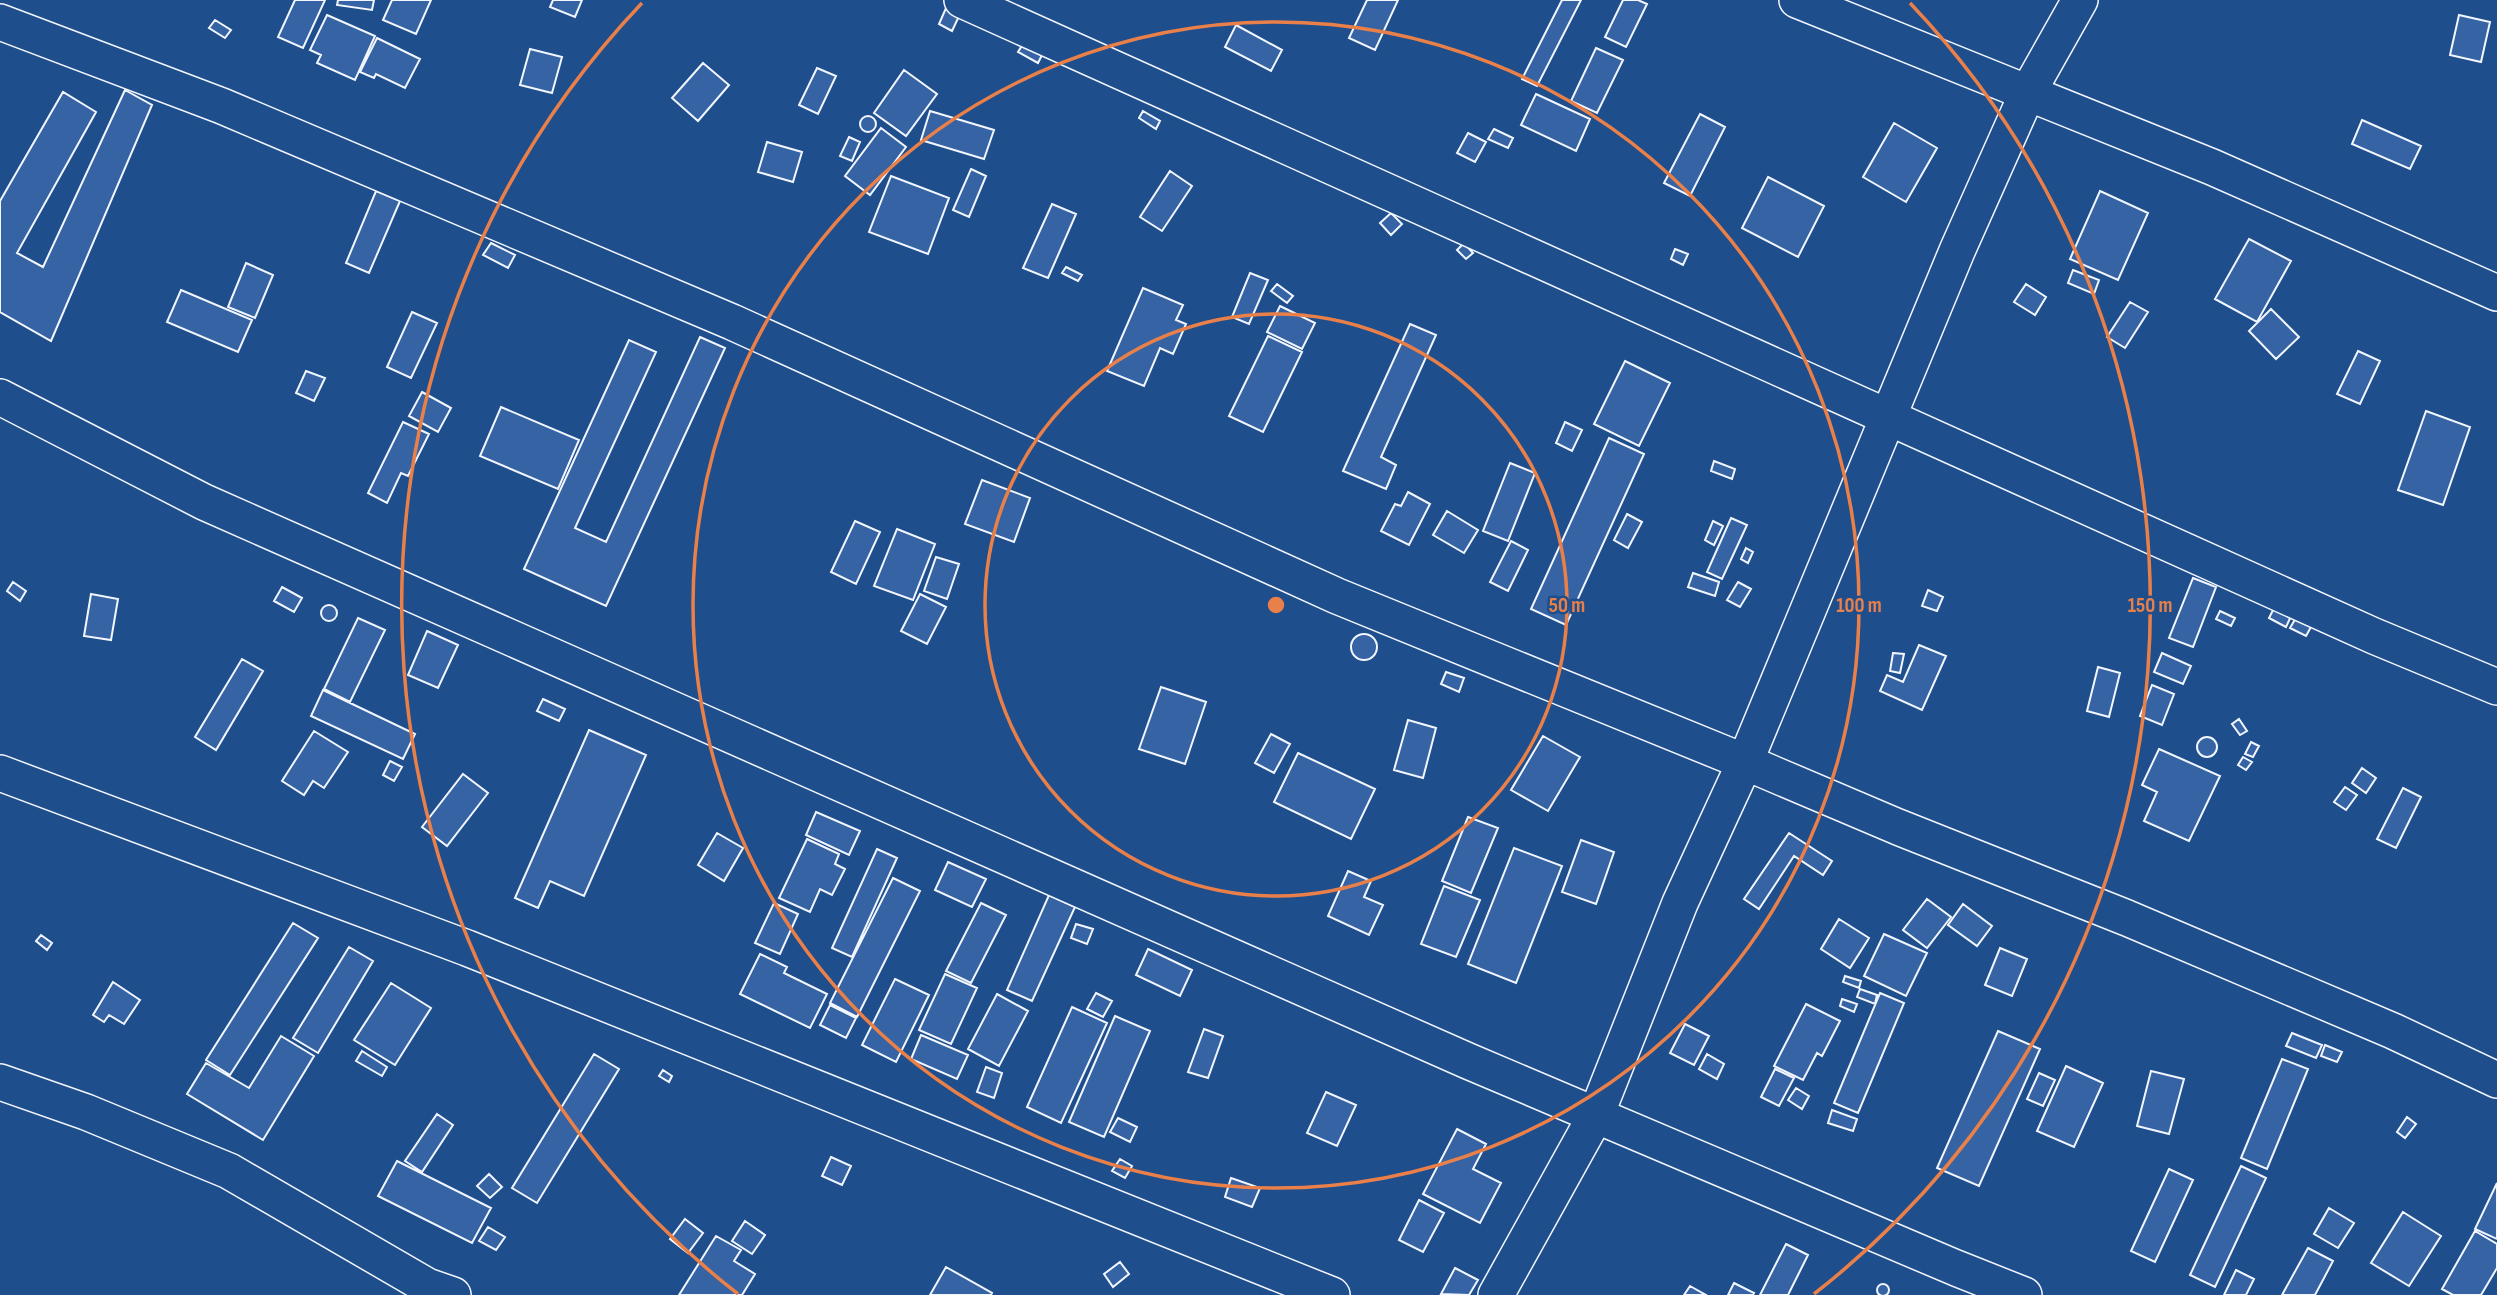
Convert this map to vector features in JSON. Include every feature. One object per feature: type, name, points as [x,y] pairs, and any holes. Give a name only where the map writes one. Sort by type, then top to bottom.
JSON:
[{"type":"street","points":[[962,0],[2374,636],[2497,687]]},
{"type":"street","points":[[1797,0],[2212,167],[2497,293]]},
{"type":"street","points":[[1496,1295],[1596,1115],[1680,904],[1745,762],[1956,251],[2027,94],[2080,0]]},
{"type":"street","points":[[0,22],[222,106],[732,322],[1337,596],[1898,827],[2127,918],[2393,1031],[2497,1080]]},
{"type":"street","points":[[0,397],[204,502],[853,791],[1468,1061],[2024,1295]]},
{"type":"street","points":[[0,773],[467,948],[1332,1295]]},
{"type":"street","points":[[0,1082],[86,1112],[229,1171],[434,1292]]},
{"type":"building","points":[[295,0],[325,0],[303,48],[278,37]]},
{"type":"building","points":[[338,0],[374,0],[372,10],[337,5]]},
{"type":"building","points":[[392,0],[431,0],[416,34],[383,20]]},
{"type":"building","points":[[553,0],[582,0],[575,17],[550,7]]},
{"type":"building","points":[[1367,0],[1398,0],[1375,50],[1349,38]]},
{"type":"building","points":[[1562,0],[1581,0],[1537,86],[1522,79]]},
{"type":"building","points":[[1623,0],[1638,0],[1647,4],[1626,47],[1605,37]]},
{"type":"building","points":[[946,8],[960,14],[952,31],[939,24]]},
{"type":"building","points":[[327,15],[375,36],[355,80],[317,63],[321,55],[310,50]]},
{"type":"building","points":[[2459,15],[2490,22],[2481,62],[2450,55]]},
{"type":"building","points":[[215,20],[231,30],[225,38],[209,28]]},
{"type":"building","points":[[1236,25],[1282,50],[1271,71],[1225,47]]},
{"type":"building","points":[[377,38],[420,59],[405,88],[376,74],[374,78],[360,72]]},
{"type":"building","points":[[1023,44],[1042,55],[1038,63],[1018,52]]},
{"type":"building","points":[[1596,48],[1623,60],[1597,113],[1571,101]]},
{"type":"building","points":[[530,49],[562,57],[552,93],[520,85]]},
{"type":"building","points":[[703,63],[729,85],[698,121],[672,98]]},
{"type":"building","points":[[817,68],[836,76],[818,114],[799,105]]},
{"type":"building","points":[[904,70],[937,94],[906,136],[874,113]]},
{"type":"building","points":[[125,90],[152,105],[51,341],[0,312],[0,201],[63,92],[96,112],[17,253],[43,267]]},
{"type":"building","points":[[1536,94],[1590,119],[1576,151],[1521,125]]},
{"type":"building","points":[[930,111],[994,130],[984,159],[921,140]]},
{"type":"building","points":[[1143,111],[1160,121],[1156,129],[1139,118]]},
{"type":"building","points":[[1700,114],[1725,127],[1690,196],[1664,183]]},
{"type":"building","points":[[868,116],[876,124],[868,132],[860,124]]},
{"type":"building","points":[[2362,120],[2421,146],[2410,169],[2352,144]]},
{"type":"building","points":[[1894,123],[1937,148],[1906,202],[1863,177]]},
{"type":"building","points":[[881,128],[906,147],[870,195],[845,176]]},
{"type":"building","points":[[1494,129],[1513,138],[1508,148],[1488,139]]},
{"type":"building","points":[[1468,133],[1486,142],[1475,162],[1457,153]]},
{"type":"building","points":[[849,137],[860,142],[852,161],[840,156]]},
{"type":"building","points":[[767,142],[802,152],[793,182],[758,172]]},
{"type":"building","points":[[971,169],[986,176],[969,217],[953,210]]},
{"type":"building","points":[[1170,171],[1192,186],[1162,231],[1140,217]]},
{"type":"building","points":[[891,176],[949,198],[928,254],[869,232]]},
{"type":"building","points":[[1768,177],[1824,206],[1798,257],[1742,228]]},
{"type":"building","points":[[376,191],[400,201],[369,273],[346,263]]},
{"type":"building","points":[[2100,191],[2148,213],[2118,280],[2070,259]]},
{"type":"building","points":[[1052,204],[1076,214],[1048,278],[1023,268]]},
{"type":"building","points":[[1391,213],[1402,224],[1391,235],[1380,223]]},
{"type":"building","points":[[2249,239],[2291,261],[2257,322],[2215,299]]},
{"type":"building","points":[[491,243],[515,255],[508,268],[483,255]]},
{"type":"building","points":[[1464,243],[1473,253],[1466,259],[1457,250]]},
{"type":"building","points":[[1675,249],[1688,254],[1683,265],[1671,259]]},
{"type":"building","points":[[246,263],[273,275],[255,318],[228,307]]},
{"type":"building","points":[[1066,267],[1082,275],[1078,281],[1062,273]]},
{"type":"building","points":[[2073,270],[2099,280],[2094,294],[2068,283]]},
{"type":"building","points":[[1250,273],[1268,280],[1249,324],[1232,317]]},
{"type":"building","points":[[1277,284],[1293,296],[1287,303],[1271,291]]},
{"type":"building","points":[[2026,284],[2046,297],[2035,315],[2014,302]]},
{"type":"building","points":[[1143,288],[1183,305],[1176,320],[1186,324],[1173,354],[1160,348],[1144,386],[1107,371]]},
{"type":"building","points":[[181,290],[252,320],[238,352],[167,322]]},
{"type":"building","points":[[2130,302],[2148,312],[2125,348],[2107,337]]},
{"type":"building","points":[[1280,306],[1315,323],[1302,349],[1267,332]]},
{"type":"building","points":[[2271,309],[2299,337],[2276,359],[2249,331]]},
{"type":"building","points":[[412,312],[437,323],[411,378],[387,367]]},
{"type":"building","points":[[1410,324],[1436,335],[1381,457],[1396,465],[1386,489],[1343,471]]},
{"type":"building","points":[[1268,336],[1302,352],[1263,432],[1229,416]]},
{"type":"building","points":[[700,337],[725,348],[606,606],[524,569],[629,340],[656,352],[575,528],[606,542]]},
{"type":"building","points":[[2358,351],[2380,361],[2360,404],[2337,394]]},
{"type":"building","points":[[1625,361],[1670,383],[1639,446],[1594,424]]},
{"type":"building","points":[[306,371],[325,378],[314,401],[296,393]]},
{"type":"building","points":[[422,392],[451,408],[438,432],[409,416]]},
{"type":"building","points":[[501,407],[579,440],[558,489],[480,456]]},
{"type":"building","points":[[2426,411],[2470,427],[2443,505],[2398,490]]},
{"type":"building","points":[[403,422],[429,434],[408,476],[401,473],[387,503],[368,493]]},
{"type":"building","points":[[1565,422],[1582,430],[1572,451],[1556,443]]},
{"type":"building","points":[[1609,438],[1644,454],[1566,625],[1531,609]]},
{"type":"building","points":[[1714,461],[1735,469],[1732,479],[1711,471]]},
{"type":"building","points":[[1510,463],[1535,473],[1508,541],[1483,531]]},
{"type":"building","points":[[982,480],[1030,498],[1014,542],[965,524]]},
{"type":"building","points":[[1408,492],[1430,504],[1409,545],[1381,531],[1395,504],[1401,506]]},
{"type":"building","points":[[1447,511],[1478,530],[1464,553],[1433,535]]},
{"type":"building","points":[[1627,514],[1642,522],[1628,548],[1614,540]]},
{"type":"building","points":[[1731,518],[1747,525],[1722,579],[1707,572]]},
{"type":"building","points":[[855,521],[880,532],[856,584],[831,572]]},
{"type":"building","points":[[1713,521],[1723,526],[1714,545],[1705,540]]},
{"type":"building","points":[[897,529],[935,544],[913,600],[874,586]]},
{"type":"building","points":[[1511,541],[1528,550],[1508,591],[1490,582]]},
{"type":"building","points":[[1746,548],[1753,552],[1748,563],[1741,559]]},
{"type":"building","points":[[936,557],[959,564],[947,599],[924,591]]},
{"type":"building","points":[[1693,573],[1719,582],[1715,596],[1688,587]]},
{"type":"building","points":[[2193,578],[2216,587],[2193,647],[2169,638]]},
{"type":"building","points":[[13,582],[26,591],[20,601],[7,591]]},
{"type":"building","points":[[1738,582],[1751,589],[1740,607],[1727,600]]},
{"type":"building","points":[[282,587],[302,598],[294,612],[274,601]]},
{"type":"building","points":[[1928,590],[1943,597],[1937,611],[1922,606]]},
{"type":"building","points":[[91,594],[118,599],[111,640],[84,636]]},
{"type":"building","points":[[920,594],[946,607],[927,644],[901,631]]},
{"type":"building","points":[[329,605],[335,607],[335,619],[329,621],[323,619],[321,613],[323,607]]},
{"type":"building","points":[[2275,606],[2292,614],[2286,627],[2269,618]]},
{"type":"building","points":[[2220,611],[2235,618],[2231,626],[2216,619]]},
{"type":"building","points":[[2297,616],[2312,625],[2306,636],[2290,628]]},
{"type":"building","points":[[358,618],[385,630],[350,702],[324,689]]},
{"type":"building","points":[[427,631],[458,645],[438,688],[408,675]]},
{"type":"building","points":[[1364,634],[1373,638],[1377,647],[1373,656],[1364,660],[1355,656],[1351,647],[1355,638]]},
{"type":"building","points":[[1919,645],[1946,656],[1922,710],[1880,691],[1887,675],[1903,682]]},
{"type":"building","points":[[1893,653],[1904,654],[1900,673],[1890,671]]},
{"type":"building","points":[[2162,653],[2191,666],[2183,684],[2154,672]]},
{"type":"building","points":[[242,659],[263,671],[216,750],[195,737]]},
{"type":"building","points":[[2098,667],[2120,673],[2109,717],[2087,711]]},
{"type":"building","points":[[1446,672],[1464,678],[1459,692],[1441,684]]},
{"type":"building","points":[[2152,685],[2174,694],[2162,725],[2140,716]]},
{"type":"building","points":[[1161,687],[1206,702],[1185,764],[1139,749]]},
{"type":"building","points":[[323,690],[415,734],[403,759],[311,716]]},
{"type":"building","points":[[543,699],[565,709],[559,721],[537,711]]},
{"type":"building","points":[[2239,719],[2247,731],[2240,735],[2232,724]]},
{"type":"building","points":[[1408,720],[1436,728],[1423,778],[1394,770]]},
{"type":"building","points":[[589,730],[646,755],[584,896],[550,881],[538,908],[515,898]]},
{"type":"building","points":[[314,731],[348,752],[324,788],[313,781],[304,795],[282,781]]},
{"type":"building","points":[[1271,734],[1290,744],[1274,773],[1255,763]]},
{"type":"building","points":[[1543,736],[1580,757],[1548,811],[1511,790]]},
{"type":"building","points":[[2207,737],[2214,740],[2217,747],[2214,754],[2207,757],[2200,754],[2197,747],[2200,740]]},
{"type":"building","points":[[2251,742],[2259,746],[2253,757],[2245,754]]},
{"type":"building","points":[[2159,749],[2220,776],[2189,841],[2144,821],[2157,792],[2142,785]]},
{"type":"building","points":[[1298,753],[1375,789],[1351,839],[1274,802]]},
{"type":"building","points":[[2243,757],[2252,762],[2246,770],[2238,765]]},
{"type":"building","points":[[390,761],[402,767],[394,781],[383,775]]},
{"type":"building","points":[[2362,768],[2376,778],[2366,793],[2352,783]]},
{"type":"building","points":[[463,774],[488,793],[447,846],[422,827]]},
{"type":"building","points":[[2345,787],[2357,795],[2346,810],[2334,802]]},
{"type":"building","points":[[2403,788],[2421,797],[2396,848],[2377,839]]},
{"type":"building","points":[[816,812],[860,831],[849,855],[806,835]]},
{"type":"building","points":[[1468,817],[1498,828],[1471,893],[1442,881]]},
{"type":"building","points":[[717,833],[743,848],[724,881],[698,865]]},
{"type":"building","points":[[1789,833],[1832,861],[1823,875],[1794,856],[1759,909],[1744,899]]},
{"type":"building","points":[[807,839],[839,854],[835,864],[845,869],[832,895],[820,889],[810,912],[779,898]]},
{"type":"building","points":[[1581,840],[1614,852],[1596,904],[1562,892]]},
{"type":"building","points":[[1514,848],[1562,866],[1516,983],[1468,964]]},
{"type":"building","points":[[877,849],[897,858],[852,957],[832,948]]},
{"type":"building","points":[[948,862],[986,879],[972,907],[935,890]]},
{"type":"building","points":[[1348,871],[1371,881],[1364,897],[1383,905],[1369,935],[1328,916]]},
{"type":"building","points":[[893,878],[920,891],[857,1017],[830,1003]]},
{"type":"building","points":[[1444,886],[1480,900],[1456,957],[1421,944]]},
{"type":"building","points":[[1049,895],[1075,907],[1032,1001],[1007,990]]},
{"type":"building","points":[[1927,899],[1951,917],[1927,948],[1903,930]]},
{"type":"building","points":[[774,903],[798,914],[780,954],[755,943]]},
{"type":"building","points":[[981,903],[1006,915],[971,983],[946,971]]},
{"type":"building","points":[[1963,904],[1992,926],[1977,946],[1948,925]]},
{"type":"building","points":[[1839,919],[1869,938],[1850,968],[1821,949]]},
{"type":"building","points":[[293,923],[318,938],[230,1075],[206,1060]]},
{"type":"building","points":[[1076,924],[1093,929],[1087,944],[1071,938]]},
{"type":"building","points":[[1884,934],[1927,953],[1906,996],[1864,976]]},
{"type":"building","points":[[41,935],[52,943],[47,950],[36,941]]},
{"type":"building","points":[[349,947],[373,961],[318,1053],[293,1038]]},
{"type":"building","points":[[2000,948],[2027,959],[2012,996],[1985,985]]},
{"type":"building","points":[[1148,949],[1192,970],[1180,996],[1136,975]]},
{"type":"building","points":[[760,954],[787,967],[784,973],[827,994],[810,1028],[740,994]]},
{"type":"building","points":[[945,974],[977,988],[951,1044],[919,1030]]},
{"type":"building","points":[[1845,976],[1861,981],[1859,988],[1843,982]]},
{"type":"building","points":[[895,979],[929,995],[896,1062],[862,1045]]},
{"type":"building","points":[[113,982],[140,1000],[124,1024],[109,1015],[104,1022],[93,1015]]},
{"type":"building","points":[[391,983],[431,1008],[395,1065],[354,1040]]},
{"type":"building","points":[[1860,989],[1877,995],[1875,1004],[1857,997]]},
{"type":"building","points":[[1096,993],[1112,1001],[1103,1017],[1087,1009]]},
{"type":"building","points":[[1880,993],[1904,1003],[1858,1113],[1834,1103]]},
{"type":"building","points":[[997,994],[1028,1011],[999,1066],[968,1049]]},
{"type":"building","points":[[1842,999],[1857,1004],[1854,1012],[1840,1006]]},
{"type":"building","points":[[1806,1004],[1840,1021],[1822,1056],[1817,1053],[1803,1080],[1774,1066]]},
{"type":"building","points":[[830,1005],[856,1018],[846,1038],[820,1025]]},
{"type":"building","points":[[1072,1007],[1107,1023],[1061,1123],[1027,1107]]},
{"type":"building","points":[[1115,1016],[1150,1031],[1104,1137],[1069,1122]]},
{"type":"building","points":[[1685,1024],[1709,1036],[1694,1065],[1670,1053]]},
{"type":"building","points":[[1204,1029],[1223,1036],[1208,1078],[1188,1072]]},
{"type":"building","points":[[1998,1031],[2040,1049],[1979,1186],[1937,1168]]},
{"type":"building","points":[[2292,1033],[2322,1045],[2316,1058],[2286,1046]]},
{"type":"building","points":[[921,1035],[968,1055],[957,1079],[911,1059]]},
{"type":"building","points":[[281,1036],[314,1056],[263,1140],[187,1094],[206,1063],[249,1088]]},
{"type":"building","points":[[2325,1045],[2342,1052],[2337,1062],[2321,1056]]},
{"type":"building","points":[[362,1051],[387,1067],[382,1076],[356,1061]]},
{"type":"building","points":[[594,1054],[619,1069],[537,1203],[512,1188]]},
{"type":"building","points":[[1707,1054],[1724,1064],[1717,1079],[1699,1069]]},
{"type":"building","points":[[2282,1059],[2308,1069],[2267,1169],[2241,1158]]},
{"type":"building","points":[[2066,1066],[2103,1083],[2074,1147],[2037,1131]]},
{"type":"building","points":[[986,1067],[1002,1073],[994,1098],[977,1092]]},
{"type":"building","points":[[1775,1069],[1794,1078],[1779,1106],[1761,1097]]},
{"type":"building","points":[[663,1070],[672,1076],[669,1082],[659,1076]]},
{"type":"building","points":[[2151,1071],[2184,1079],[2169,1134],[2137,1126]]},
{"type":"building","points":[[2039,1073],[2055,1080],[2043,1106],[2027,1099]]},
{"type":"building","points":[[1796,1088],[1809,1096],[1802,1109],[1788,1100]]},
{"type":"building","points":[[1326,1092],[1356,1105],[1337,1146],[1307,1133]]},
{"type":"building","points":[[1832,1110],[1857,1119],[1853,1131],[1828,1123]]},
{"type":"building","points":[[437,1114],[453,1125],[422,1172],[405,1161]]},
{"type":"building","points":[[2407,1117],[2416,1124],[2405,1138],[2397,1132]]},
{"type":"building","points":[[1118,1118],[1137,1127],[1130,1142],[1110,1132]]},
{"type":"building","points":[[1457,1129],[1486,1144],[1473,1169],[1501,1183],[1480,1223],[1423,1194]]},
{"type":"building","points":[[831,1157],[851,1166],[842,1185],[822,1176]]},
{"type":"building","points":[[1120,1159],[1132,1166],[1125,1178],[1112,1171]]},
{"type":"building","points":[[397,1161],[491,1208],[472,1243],[378,1196]]},
{"type":"building","points":[[2241,1166],[2266,1178],[2215,1287],[2190,1275]]},
{"type":"building","points":[[2169,1169],[2193,1180],[2155,1262],[2131,1251]]},
{"type":"building","points":[[489,1174],[502,1187],[490,1198],[477,1186]]},
{"type":"building","points":[[1231,1178],[1260,1188],[1252,1207],[1225,1197]]},
{"type":"building","points":[[2497,1183],[2497,1239],[2475,1229]]},
{"type":"building","points":[[1419,1200],[1444,1213],[1423,1252],[1399,1240]]},
{"type":"building","points":[[2329,1208],[2354,1223],[2338,1248],[2314,1234]]},
{"type":"building","points":[[2403,1212],[2441,1236],[2409,1286],[2371,1263]]},
{"type":"building","points":[[685,1219],[703,1233],[688,1253],[670,1239]]},
{"type":"building","points":[[745,1221],[765,1235],[752,1254],[732,1241]]},
{"type":"building","points":[[488,1227],[505,1237],[496,1250],[479,1241]]},
{"type":"building","points":[[2475,1231],[2497,1244],[2497,1268],[2481,1295],[2453,1295],[2442,1289]]},
{"type":"building","points":[[716,1236],[741,1250],[734,1261],[755,1274],[742,1295],[679,1295]]},
{"type":"building","points":[[1786,1244],[1808,1255],[1788,1295],[1760,1295]]},
{"type":"building","points":[[2308,1248],[2333,1261],[2315,1295],[2282,1295]]},
{"type":"building","points":[[1120,1262],[1129,1274],[1113,1287],[1104,1274]]},
{"type":"building","points":[[946,1267],[992,1293],[991,1295],[930,1295]]},
{"type":"building","points":[[1455,1268],[1478,1280],[1469,1295],[1441,1294]]},
{"type":"building","points":[[2236,1270],[2254,1279],[2246,1295],[2224,1295]]},
{"type":"building","points":[[1734,1283],[1754,1293],[1753,1295],[1728,1295]]},
{"type":"building","points":[[1883,1284],[1889,1290],[1883,1296],[1877,1290]]},
{"type":"building","points":[[1690,1286],[1706,1295],[1684,1295]]}]
